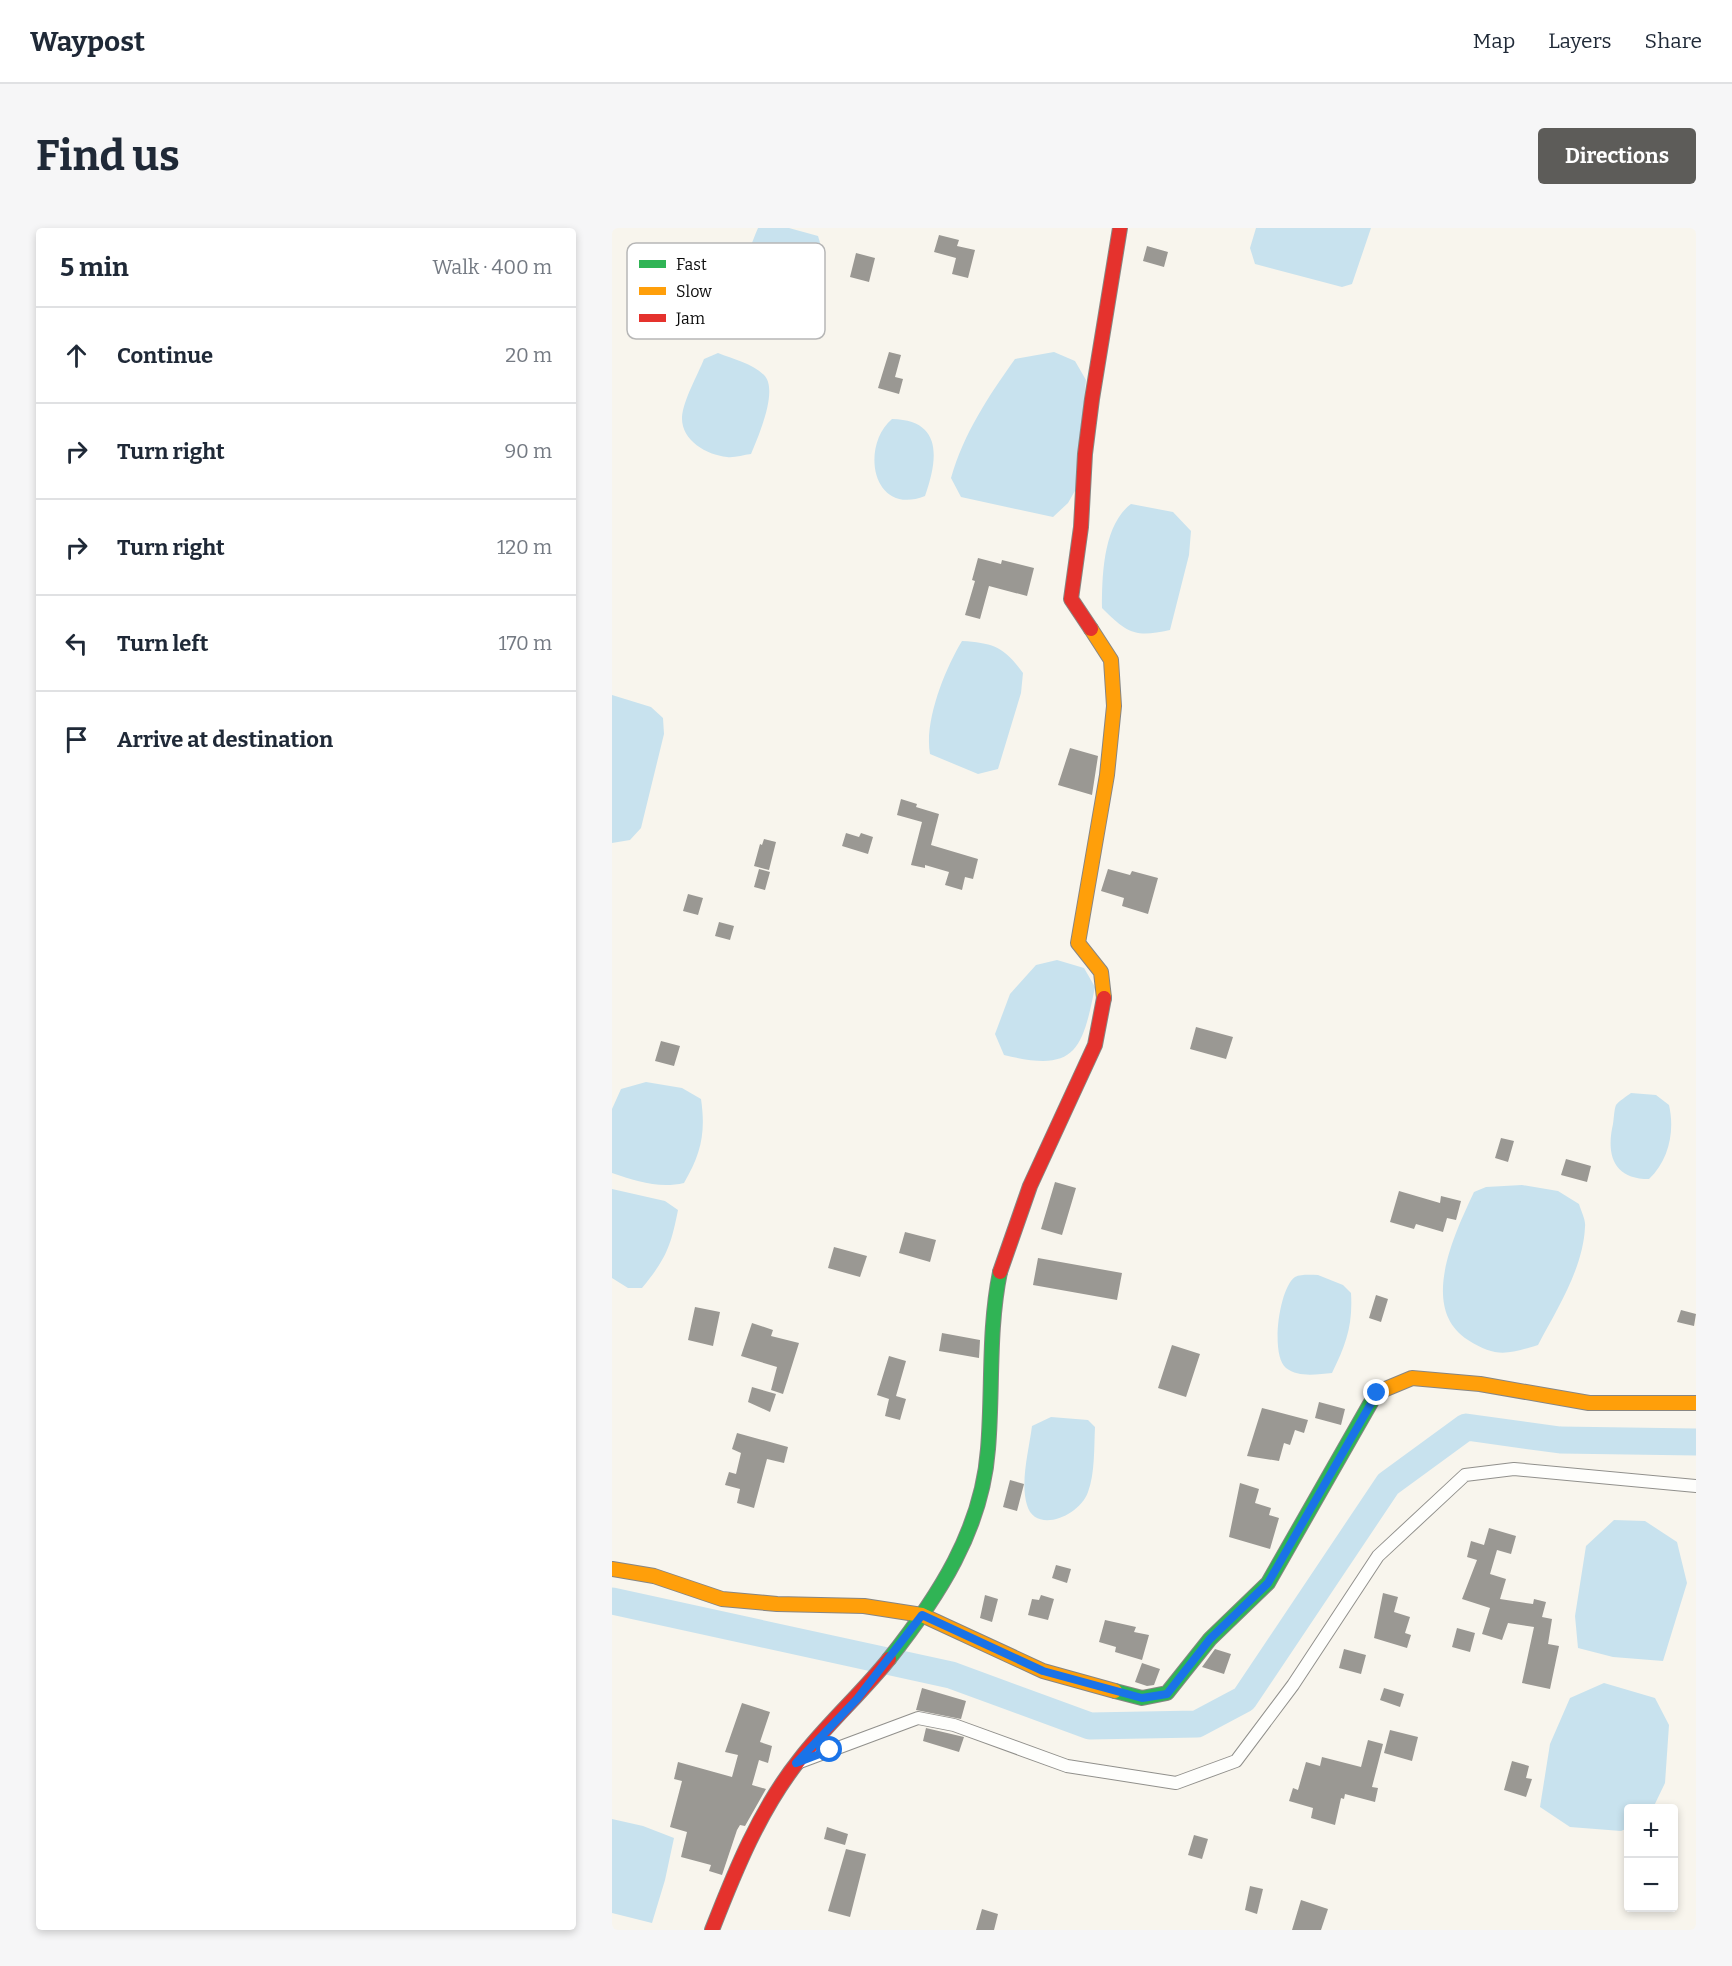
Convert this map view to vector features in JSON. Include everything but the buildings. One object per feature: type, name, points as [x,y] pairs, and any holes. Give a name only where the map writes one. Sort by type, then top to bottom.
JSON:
[{"type":"main road","points":[[712,1930],[744,1854],[773,1798],[796,1763],[857,1699],[921,1616],[966,1540],[980,1507],[988,1473],[996,1292],[1011,1234],[1062,1117],[1089,1062],[1105,999],[1100,971],[1078,943],[1107,775],[1114,706],[1111,660],[1071,599],[1081,527],[1085,454],[1092,399],[1120,228]]},
{"type":"main road","points":[[612,1569],[654,1576],[722,1599],[777,1604],[864,1606],[921,1616],[1043,1671],[1142,1698],[1167,1694],[1210,1639],[1268,1583],[1377,1393],[1412,1378],[1480,1384],[1589,1403],[1696,1403]]},
{"type":"street","points":[[796,1763],[918,1718],[954,1725],[1066,1766],[1176,1783],[1236,1761],[1293,1685],[1378,1556],[1465,1475],[1514,1469],[1696,1486]]},
{"type":"water","points":[[758,228],[789,228],[818,236],[820,243],[752,243]]},
{"type":"water","points":[[1256,228],[1371,228],[1352,284],[1342,287],[1255,264],[1250,248]]},
{"type":"water","points":[[1054,352],[1075,361],[1086,380],[1076,489],[1068,503],[1053,517],[961,497],[951,478],[963,446],[986,401],[1015,359]]},
{"type":"water","points":[[718,353],[753,367],[764,375],[768,382],[766,414],[751,454],[730,457],[703,450],[690,439],[683,425],[685,403],[704,359]]},
{"type":"water","points":[[892,419],[909,421],[920,426],[928,434],[934,456],[925,496],[907,500],[893,497],[883,488],[877,475],[874,461],[876,445],[882,431]]},
{"type":"water","points":[[1131,504],[1173,512],[1191,531],[1189,555],[1170,630],[1148,633],[1132,631],[1118,623],[1102,608],[1106,552],[1115,525]]},
{"type":"water","points":[[962,641],[982,643],[997,648],[1010,657],[1023,673],[1021,693],[998,769],[978,774],[930,754],[930,726],[937,696]]},
{"type":"water","points":[[612,695],[651,707],[663,718],[664,734],[641,828],[630,840],[612,843]]},
{"type":"water","points":[[1057,960],[1084,968],[1095,987],[1085,1028],[1079,1042],[1071,1052],[1060,1058],[1046,1061],[1004,1055],[995,1034],[1010,994],[1036,965]]},
{"type":"water","points":[[646,1082],[682,1088],[701,1099],[703,1122],[701,1143],[695,1162],[684,1183],[657,1185],[612,1173],[612,1109],[621,1089]]},
{"type":"water","points":[[1631,1093],[1656,1095],[1669,1105],[1671,1135],[1669,1145],[1661,1163],[1649,1179],[1627,1175],[1620,1170],[1612,1155],[1611,1135],[1615,1107]]},
{"type":"water","points":[[1522,1185],[1558,1191],[1579,1204],[1585,1224],[1583,1243],[1568,1288],[1538,1345],[1502,1353],[1478,1346],[1453,1326],[1445,1309],[1443,1290],[1445,1269],[1458,1228],[1474,1192],[1486,1187]]},
{"type":"water","points":[[612,1189],[665,1201],[678,1210],[666,1252],[657,1269],[642,1288],[628,1288],[612,1278]]},
{"type":"water","points":[[1318,1275],[1343,1285],[1351,1293],[1350,1325],[1345,1344],[1332,1373],[1297,1373],[1286,1368],[1278,1350],[1278,1322],[1281,1307],[1289,1284],[1295,1277]]},
{"type":"water","points":[[1051,1417],[1088,1420],[1095,1427],[1093,1469],[1088,1492],[1076,1509],[1057,1519],[1047,1520],[1039,1519],[1032,1514],[1027,1505],[1024,1486],[1032,1426]]},
{"type":"water","points":[[1614,1520],[1645,1521],[1677,1542],[1687,1583],[1663,1661],[1613,1657],[1578,1648],[1575,1616],[1586,1546]]},
{"type":"water","points":[[1604,1683],[1655,1698],[1669,1725],[1665,1783],[1655,1804],[1624,1804],[1624,1830],[1621,1831],[1570,1827],[1540,1807],[1550,1744],[1570,1698]]},
{"type":"water","points":[[612,1819],[643,1826],[674,1838],[665,1880],[652,1923],[612,1913]]},
{"type":"waterway","points":[[612,1601],[951,1675],[1090,1726],[1197,1724],[1244,1699],[1388,1484],[1466,1427],[1560,1440],[1696,1442]]},
{"type":"traffic: fast","points":[[889,1659],[940,1587],[955,1561],[977,1507],[988,1449],[992,1338],[1000,1272]]},
{"type":"traffic: fast","points":[[1115,1691],[1142,1698],[1167,1693],[1210,1639],[1268,1583],[1374,1397]]},
{"type":"traffic: slow","points":[[1091,629],[1111,660],[1114,706],[1107,775],[1078,943],[1101,972],[1104,998]]},
{"type":"traffic: slow","points":[[1374,1397],[1376,1393],[1412,1378],[1480,1384],[1589,1403],[1696,1403]]},
{"type":"traffic: slow","points":[[612,1569],[654,1576],[722,1599],[777,1604],[864,1606],[922,1615],[1043,1671],[1115,1691]]},
{"type":"traffic: jam","points":[[1091,629],[1071,599],[1081,527],[1085,454],[1092,399],[1120,228]]},
{"type":"traffic: jam","points":[[1000,1272],[1030,1186],[1095,1045],[1104,998]]},
{"type":"traffic: jam","points":[[712,1930],[750,1841],[786,1778],[810,1746],[889,1659]]},
{"type":"route","points":[[830,1750],[796,1763],[857,1699],[922,1615],[1043,1671],[1142,1698],[1167,1694],[1185,1674],[1210,1639],[1268,1583],[1377,1393]]}]
